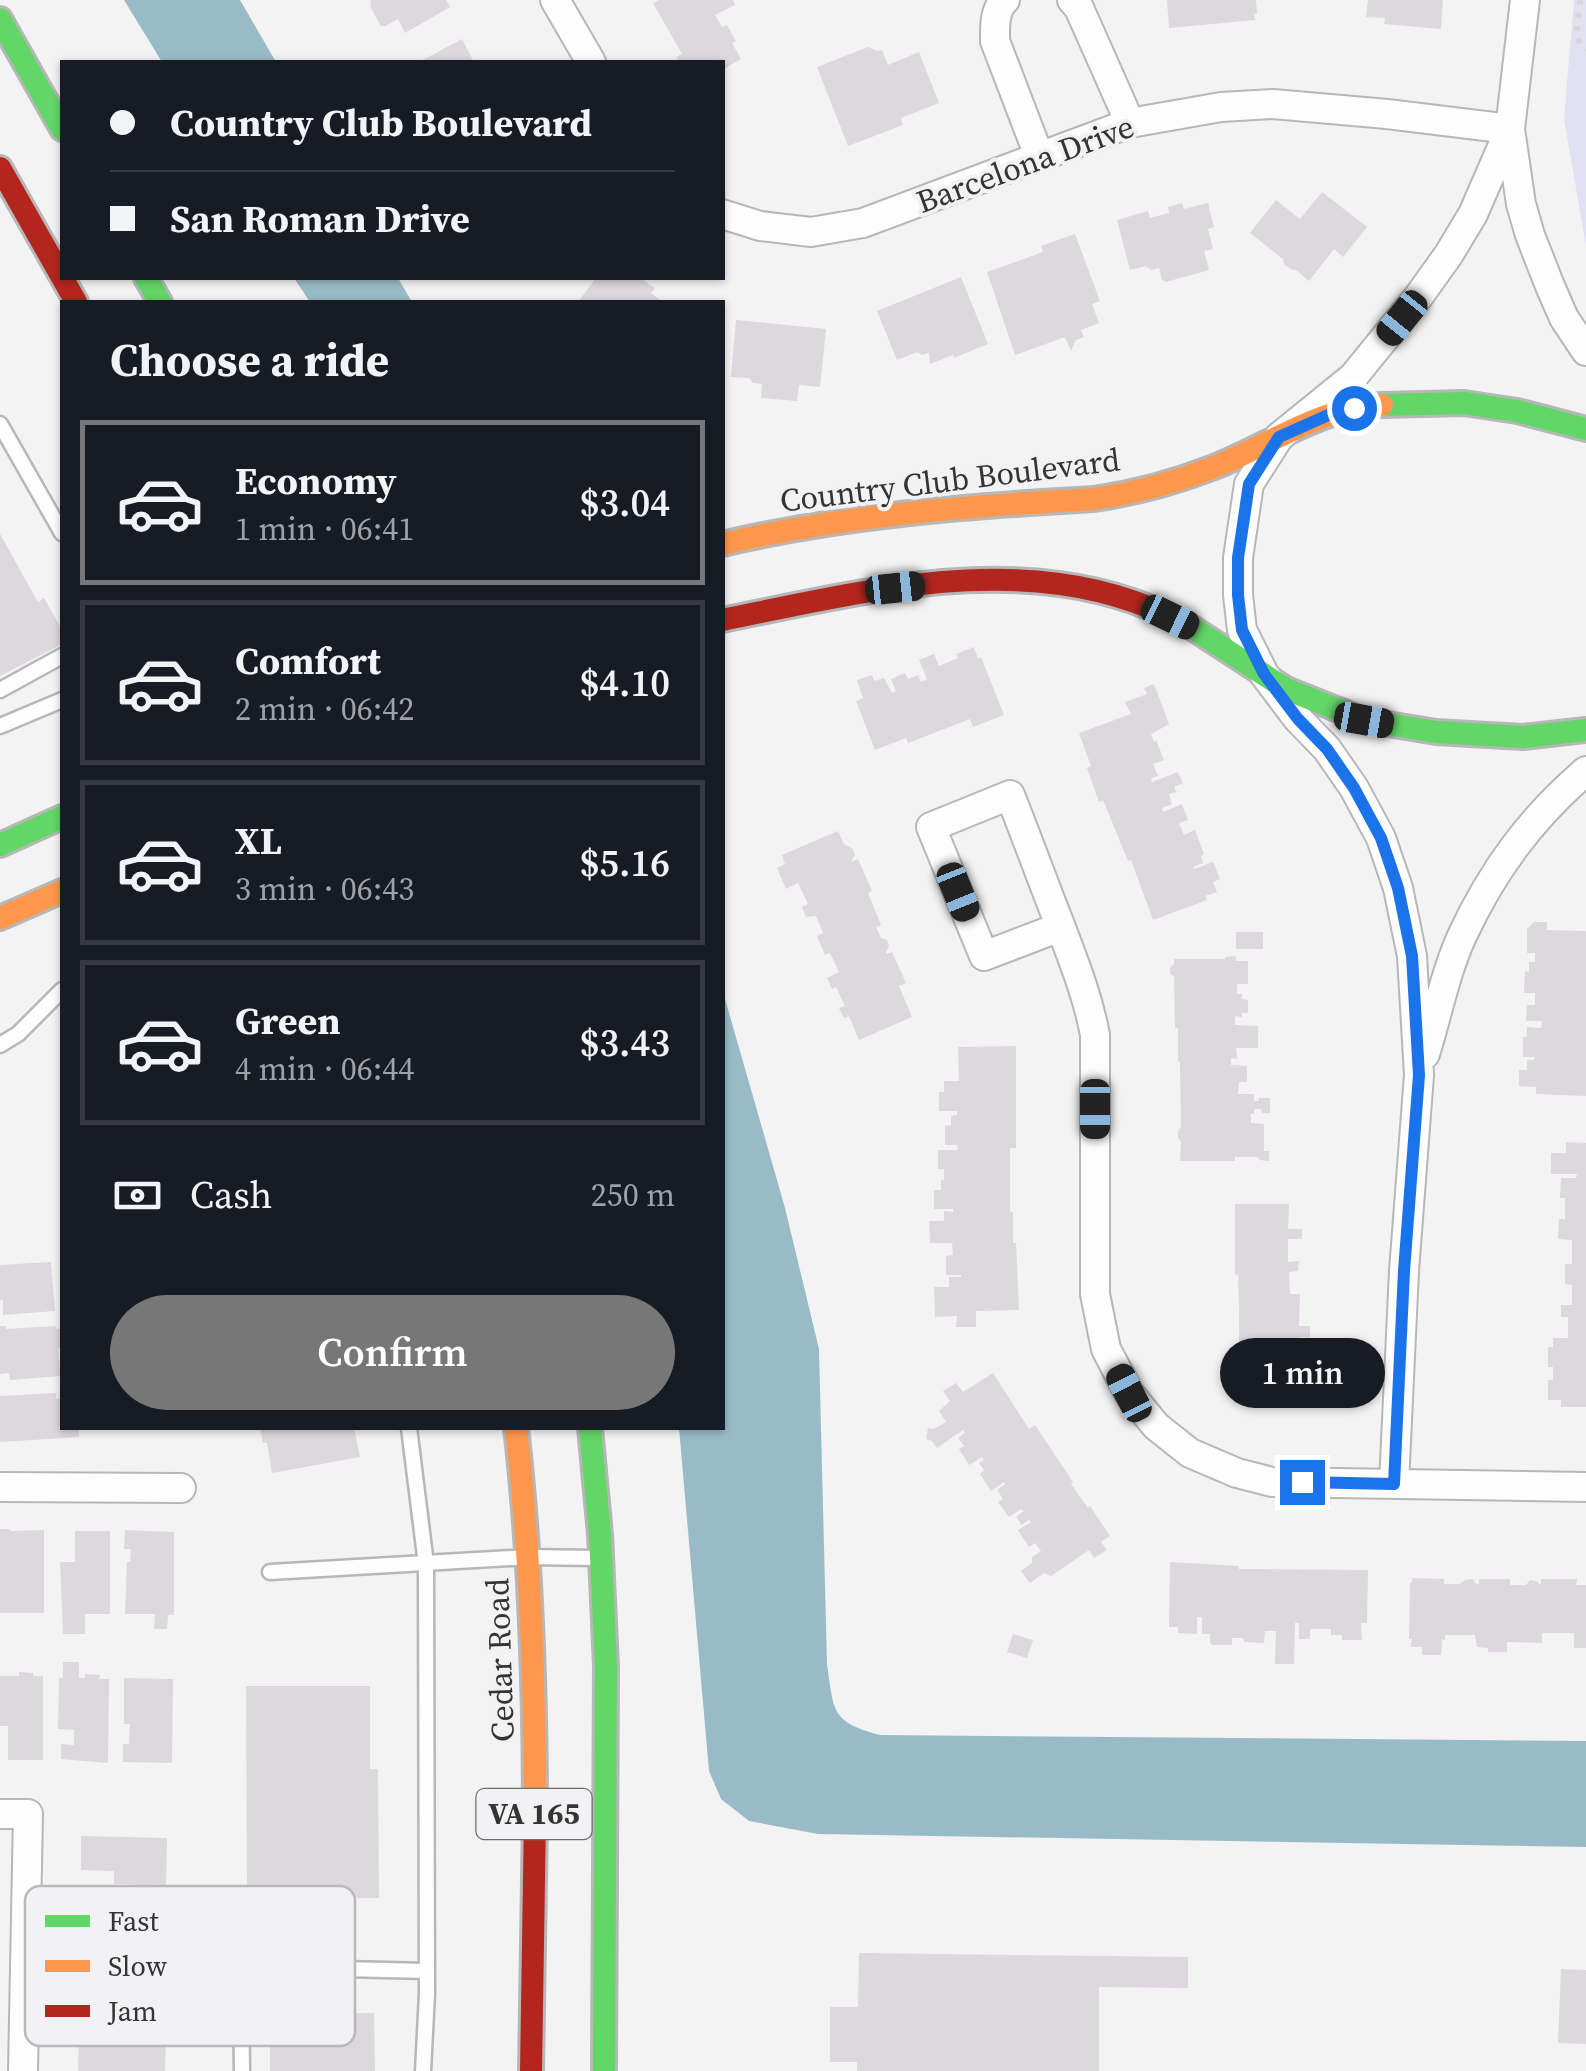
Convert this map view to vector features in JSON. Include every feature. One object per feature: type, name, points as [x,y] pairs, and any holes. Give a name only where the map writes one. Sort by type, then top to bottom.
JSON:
[{"type":"street","points":[[556,0],[591,60]]},
{"type":"street","points":[[1005,0],[995,20],[994,41],[1040,156]]},
{"type":"street","points":[[1072,0],[1130,123]]},
{"type":"street","points":[[1524,0],[1510,129],[1521,204],[1564,318],[1586,351]]},
{"type":"street","points":[[0,19],[60,125]]},
{"type":"street","name":"Barcelona Drive","points":[[725,215],[760,226],[811,232],[863,223],[1130,123],[1222,108],[1272,104],[1510,129]]},
{"type":"street","points":[[1394,1484],[1404,1271],[1419,1075],[1412,956],[1398,888],[1381,838],[1327,749],[1264,674],[1242,630],[1238,558],[1249,484],[1279,437],[1353,378],[1420,296],[1473,214],[1510,129]]},
{"type":"street","points":[[0,168],[60,274]]},
{"type":"street","name":"Country Club Boulevard","points":[[725,543],[878,514],[1128,494],[1214,467],[1335,412],[1374,404],[1464,403],[1518,410],[1586,429]]},
{"type":"street","points":[[725,619],[856,593],[994,578],[1061,585],[1106,593],[1150,607],[1191,627],[1286,689],[1364,720],[1436,732],[1523,737],[1586,730]]},
{"type":"street","points":[[1419,1075],[1461,939],[1502,862],[1558,795],[1586,771]]},
{"type":"street","points":[[1060,927],[984,956],[931,827],[1010,795],[1090,1005],[1095,1036],[1095,1294],[1106,1349],[1129,1393],[1156,1426],[1190,1453],[1237,1474],[1272,1482],[1586,1487]]},
{"type":"street","points":[[0,844],[60,818]]},
{"type":"street","points":[[0,918],[60,892]]},
{"type":"street","name":"Cedar Road","points":[[516,1430],[529,1557],[535,1703],[531,2071]]},
{"type":"street","name":"VA 165","points":[[590,1430],[606,1666],[604,2071]]},
{"type":"street","points":[[0,1487],[181,1488]]},
{"type":"street","points":[[0,1814],[28,1814],[27,1886]]},
{"type":"street","points":[[23,2071],[25,1968]]},
{"type":"lane","points":[[0,424],[60,529]]},
{"type":"lane","points":[[0,690],[60,657]]},
{"type":"lane","points":[[0,726],[60,701]]},
{"type":"lane","points":[[0,1045],[18,1034],[60,992]]},
{"type":"lane","points":[[409,1430],[426,1564],[423,2071]]},
{"type":"lane","points":[[270,1572],[529,1557],[601,1558]]},
{"type":"lane","points":[[355,1970],[426,1971]]},
{"type":"lane","points":[[242,2046],[242,2071]]},
{"type":"path","points":[[1580,0],[1577,36],[1586,50]]},
{"type":"shaded area","points":[[124,0],[240,0],[275,60],[161,60]]},
{"type":"shaded area","points":[[1574,0],[1586,0],[1586,246],[1564,119]]},
{"type":"shaded area","points":[[295,280],[399,280],[411,300],[309,300]]},
{"type":"shaded area","points":[[725,999],[785,1208],[819,1349],[827,1664],[834,1703],[843,1719],[880,1735],[1586,1741],[1586,1847],[818,1834],[749,1821],[721,1799],[709,1771],[679,1430],[725,1430]]},
{"type":"building","points":[[371,0],[446,0],[450,7],[405,33],[398,19],[381,26],[370,6]]},
{"type":"building","points":[[733,0],[735,5],[715,15],[722,27],[727,25],[741,59],[725,68],[725,60],[678,60],[676,57],[682,54],[653,3]]},
{"type":"building","points":[[1167,0],[1256,0],[1257,14],[1255,20],[1169,28]]},
{"type":"building","points":[[1368,0],[1443,0],[1441,29],[1384,24],[1385,18],[1366,17]]},
{"type":"building","points":[[462,39],[473,60],[423,60]]},
{"type":"building","points":[[868,47],[882,50],[888,65],[919,52],[939,103],[901,118],[903,125],[848,146],[817,67]]},
{"type":"building","points":[[1322,192],[1367,227],[1343,257],[1334,249],[1309,281],[1250,233],[1276,200],[1300,219]]},
{"type":"building","points":[[1182,203],[1184,209],[1208,203],[1214,227],[1208,229],[1213,249],[1204,251],[1209,270],[1166,282],[1159,268],[1130,270],[1117,220],[1148,211],[1150,218],[1169,213],[1168,207]]},
{"type":"building","points":[[1075,234],[1100,301],[1092,304],[1099,323],[1081,330],[1084,337],[1076,340],[1071,351],[1065,337],[1015,355],[987,272],[1043,252],[1041,246]]},
{"type":"building","points":[[961,277],[988,344],[930,364],[929,353],[917,352],[897,360],[877,311]]},
{"type":"building","points":[[594,280],[643,280],[655,288],[651,293],[660,300],[580,300]]},
{"type":"building","points":[[736,320],[826,329],[820,387],[799,385],[797,401],[761,398],[762,384],[731,377]]},
{"type":"building","points":[[0,534],[38,602],[44,598],[60,626],[60,645],[0,676]]},
{"type":"building","points":[[974,647],[1004,715],[973,727],[970,719],[908,743],[906,738],[875,750],[856,701],[863,698],[857,680],[872,675],[874,681],[884,678],[892,693],[896,691],[891,679],[905,673],[908,679],[918,675],[921,682],[927,679],[919,660],[934,654],[939,666]]},
{"type":"building","points":[[1154,684],[1169,724],[1151,734],[1164,760],[1153,764],[1158,776],[1151,778],[1152,782],[1178,772],[1183,783],[1169,794],[1172,804],[1162,808],[1163,812],[1182,804],[1188,820],[1179,823],[1184,835],[1195,830],[1204,854],[1203,863],[1194,869],[1213,862],[1220,879],[1213,882],[1217,892],[1205,896],[1207,900],[1153,920],[1131,860],[1128,861],[1103,800],[1099,802],[1079,733],[1131,714],[1125,702],[1147,694],[1144,688]]},
{"type":"building","points":[[838,831],[855,855],[851,862],[858,859],[872,891],[868,893],[881,925],[876,927],[881,938],[887,940],[886,952],[892,952],[906,983],[899,986],[912,1017],[859,1040],[849,1016],[844,1018],[839,1008],[845,1006],[836,987],[832,989],[827,978],[839,972],[830,953],[825,955],[817,936],[823,933],[816,916],[806,917],[802,907],[808,904],[798,883],[786,889],[777,868],[785,864],[782,855]]},
{"type":"building","points":[[1534,922],[1547,922],[1547,930],[1586,931],[1586,1096],[1536,1094],[1536,1087],[1519,1086],[1519,1070],[1527,1070],[1527,1060],[1535,1057],[1523,1057],[1523,1037],[1527,1037],[1527,1027],[1541,1028],[1542,1021],[1526,1021],[1527,1005],[1535,1005],[1535,993],[1524,993],[1525,971],[1529,972],[1529,962],[1535,962],[1535,953],[1527,953],[1527,929]]},
{"type":"building","points":[[1236,932],[1263,932],[1263,949],[1236,949]]},
{"type":"building","points":[[1236,956],[1236,961],[1248,961],[1248,984],[1237,984],[1237,994],[1248,1000],[1248,1013],[1235,1016],[1235,1025],[1258,1026],[1258,1048],[1236,1048],[1237,1059],[1231,1058],[1231,1065],[1247,1066],[1247,1082],[1239,1082],[1238,1094],[1254,1094],[1254,1101],[1270,1098],[1270,1113],[1254,1109],[1251,1114],[1251,1123],[1264,1124],[1264,1151],[1269,1151],[1269,1161],[1235,1157],[1235,1161],[1180,1161],[1180,1062],[1174,976],[1170,968],[1174,959]]},
{"type":"building","points":[[1016,1046],[1016,1148],[1010,1148],[1010,1212],[1016,1243],[1019,1310],[976,1311],[976,1327],[956,1327],[957,1316],[935,1317],[934,1287],[949,1287],[949,1277],[961,1277],[946,1275],[946,1256],[953,1255],[952,1243],[930,1243],[929,1221],[944,1221],[944,1211],[953,1212],[934,1209],[934,1190],[941,1190],[944,1180],[944,1169],[938,1169],[938,1150],[958,1150],[957,1145],[945,1145],[945,1126],[951,1125],[951,1116],[957,1115],[957,1111],[939,1111],[939,1092],[944,1092],[944,1081],[959,1081],[958,1047]]},
{"type":"building","points":[[1566,1142],[1586,1143],[1586,1407],[1561,1407],[1561,1400],[1548,1400],[1553,1367],[1548,1367],[1548,1347],[1553,1347],[1553,1338],[1568,1338],[1568,1317],[1561,1317],[1561,1305],[1572,1305],[1572,1285],[1565,1284],[1565,1264],[1572,1264],[1572,1240],[1558,1239],[1559,1219],[1565,1219],[1561,1178],[1576,1178],[1577,1174],[1551,1174],[1551,1153],[1566,1153]]},
{"type":"building","points":[[1235,1204],[1289,1204],[1288,1229],[1302,1229],[1302,1239],[1288,1239],[1288,1262],[1299,1261],[1298,1271],[1289,1272],[1290,1294],[1300,1294],[1299,1326],[1310,1326],[1310,1337],[1296,1340],[1296,1359],[1306,1359],[1306,1392],[1316,1392],[1316,1403],[1254,1405],[1254,1372],[1239,1372]]},
{"type":"building","points":[[51,1262],[55,1311],[3,1315],[0,1265]]},
{"type":"building","points":[[0,1326],[60,1328],[60,1376],[10,1380],[9,1373],[0,1374]]},
{"type":"building","points":[[993,1373],[1029,1429],[1035,1425],[1071,1484],[1110,1536],[1101,1542],[1107,1550],[1094,1558],[1089,1550],[1051,1576],[1044,1573],[1030,1583],[1021,1571],[1041,1551],[1035,1543],[1029,1547],[1018,1530],[1031,1522],[1022,1525],[1016,1517],[1024,1511],[1009,1517],[998,1502],[1003,1499],[997,1490],[1004,1482],[991,1491],[980,1474],[984,1470],[979,1463],[984,1460],[982,1457],[969,1465],[959,1449],[964,1446],[958,1438],[965,1433],[963,1430],[937,1448],[926,1439],[928,1428],[946,1422],[939,1411],[950,1401],[943,1391],[956,1383],[963,1392]]},
{"type":"building","points":[[56,1393],[56,1399],[60,1398],[60,1430],[79,1430],[79,1437],[0,1442],[0,1396]]},
{"type":"building","points":[[260,1430],[354,1430],[360,1457],[272,1473],[267,1443],[263,1443]]},
{"type":"building","points":[[0,1529],[44,1530],[44,1613],[0,1613]]},
{"type":"building","points":[[125,1530],[174,1532],[174,1615],[168,1615],[167,1629],[154,1629],[155,1614],[125,1614],[131,1549],[124,1549]]},
{"type":"building","points":[[75,1531],[110,1531],[110,1614],[85,1614],[85,1634],[63,1634],[60,1562],[75,1562]]},
{"type":"building","points":[[1170,1562],[1239,1569],[1368,1570],[1367,1623],[1361,1623],[1362,1640],[1342,1640],[1342,1635],[1331,1635],[1331,1629],[1310,1629],[1310,1639],[1299,1639],[1299,1623],[1295,1623],[1294,1664],[1275,1664],[1276,1631],[1265,1631],[1264,1643],[1232,1638],[1232,1645],[1213,1645],[1210,1634],[1202,1634],[1202,1617],[1197,1617],[1197,1634],[1178,1633],[1178,1627],[1169,1627]]},
{"type":"building","points":[[1412,1578],[1444,1579],[1444,1584],[1510,1579],[1510,1585],[1526,1585],[1530,1580],[1541,1585],[1541,1579],[1577,1579],[1576,1585],[1586,1585],[1586,1648],[1574,1648],[1574,1633],[1542,1633],[1542,1643],[1507,1642],[1507,1652],[1488,1652],[1488,1648],[1477,1647],[1475,1635],[1445,1635],[1441,1655],[1422,1655],[1422,1647],[1411,1647],[1409,1639]]},
{"type":"building","points":[[1013,1634],[1033,1640],[1027,1658],[1007,1652]]},
{"type":"building","points":[[63,1662],[79,1662],[79,1678],[85,1678],[85,1674],[109,1679],[108,1763],[61,1759],[61,1744],[74,1745],[74,1730],[58,1729]]},
{"type":"building","points":[[19,1672],[43,1676],[43,1760],[8,1760],[8,1726],[0,1726],[0,1676],[19,1676]]},
{"type":"building","points":[[124,1678],[173,1679],[172,1763],[123,1762],[123,1744],[129,1744],[130,1724],[124,1724]]},
{"type":"building","points":[[246,1686],[370,1686],[370,1769],[378,1769],[379,1898],[355,1898],[355,1886],[247,1886]]},
{"type":"building","points":[[81,1836],[167,1838],[166,1885],[114,1884],[114,1871],[81,1870]]},
{"type":"building","points":[[859,1953],[1188,1957],[1188,1988],[1099,1987],[1099,2071],[857,2071],[857,2062],[830,2062],[830,2007],[858,2007]]},
{"type":"building","points":[[1561,1969],[1586,1970],[1586,2044],[1558,2043]]},
{"type":"building","points":[[355,2013],[374,2013],[375,2071],[270,2071],[270,2046],[355,2046]]},
{"type":"building","points":[[79,2046],[166,2046],[165,2071],[78,2071]]},
{"type":"traffic: fast","points":[[0,19],[60,125]]},
{"type":"traffic: fast","points":[[147,280],[159,300]]},
{"type":"traffic: fast","points":[[1382,405],[1464,403],[1517,411],[1586,429]]},
{"type":"traffic: fast","points":[[1169,616],[1286,689],[1364,720],[1436,732],[1523,737],[1586,730]]},
{"type":"traffic: fast","points":[[0,845],[60,818]]},
{"type":"traffic: fast","points":[[590,1430],[606,1666],[604,2071]]},
{"type":"traffic: slow","points":[[725,543],[861,519],[1125,494],[1214,467],[1338,412],[1382,405]]},
{"type":"traffic: slow","points":[[0,918],[60,892]]},
{"type":"traffic: slow","points":[[516,1430],[531,1622],[535,1816]]},
{"type":"traffic: jam","points":[[0,168],[60,274]]},
{"type":"traffic: jam","points":[[64,280],[75,300]]},
{"type":"traffic: jam","points":[[725,619],[890,588],[1004,580],[1060,584],[1116,595],[1169,616]]},
{"type":"traffic: jam","points":[[531,2071],[535,1816]]},
{"type":"route","points":[[1302,1482],[1394,1484],[1404,1271],[1419,1075],[1412,956],[1398,888],[1381,838],[1327,749],[1264,674],[1242,630],[1238,558],[1249,484],[1279,437],[1335,412],[1354,408]]}]
